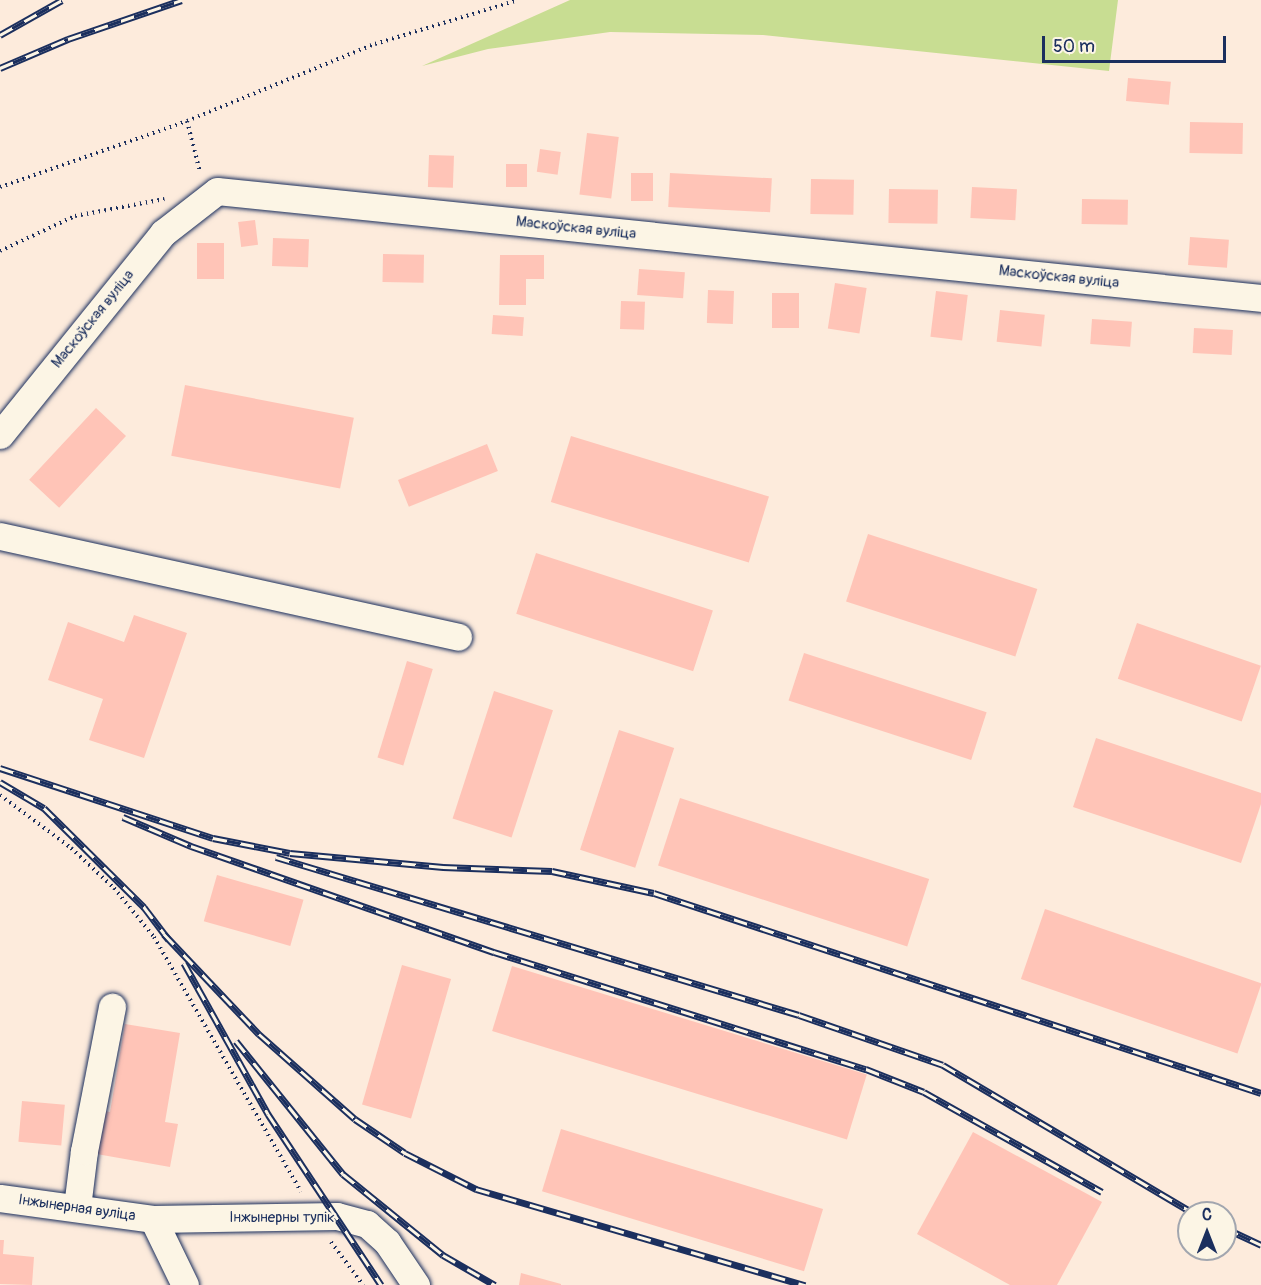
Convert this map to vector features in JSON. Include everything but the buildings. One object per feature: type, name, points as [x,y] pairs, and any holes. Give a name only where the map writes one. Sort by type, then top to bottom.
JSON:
[{"type":"street","name":"Маскоўская вуліца","points":[[0,435],[163,233],[217,191],[1261,298]]},
{"type":"street","points":[[0,536],[458,637]]},
{"type":"street","points":[[77,1207],[84,1151],[112,1007]]},
{"type":"street","name":"Інжынерная вуліца","points":[[0,1198],[153,1219],[185,1285]]},
{"type":"street","name":"Інжынерны тупік","points":[[153,1219],[337,1216],[367,1224],[387,1242],[416,1285]]},
{"type":"path","points":[[0,187],[187,121],[375,44],[518,0]]},
{"type":"path","points":[[187,121],[206,199]]},
{"type":"path","points":[[0,251],[75,216],[170,198]]},
{"type":"path","points":[[0,795],[71,848],[114,888],[154,937],[275,1142],[314,1218],[363,1285]]},
{"type":"green space","points":[[570,0],[1118,0],[1109,71],[763,35],[610,32],[488,49],[422,66]]},
{"type":"railway","points":[[0,35],[62,0]]},
{"type":"railway","points":[[0,68],[68,39],[182,0]]},
{"type":"railway","points":[[0,768],[213,838],[290,853],[443,867],[552,871],[654,893],[1261,1093]]},
{"type":"railway","points":[[0,782],[44,808],[144,907],[169,940]]},
{"type":"railway","points":[[123,817],[191,846],[494,952],[866,1069],[924,1092],[1102,1192]]},
{"type":"railway","points":[[276,857],[799,1015],[943,1065],[1177,1204]]},
{"type":"railway","points":[[164,934],[259,1034],[355,1119],[405,1153],[476,1189],[805,1285]]},
{"type":"railway","points":[[184,963],[268,1114],[381,1285]]},
{"type":"railway","points":[[236,1041],[343,1174],[443,1255],[495,1285]]},
{"type":"railway","points":[[1237,1234],[1261,1245]]}]
